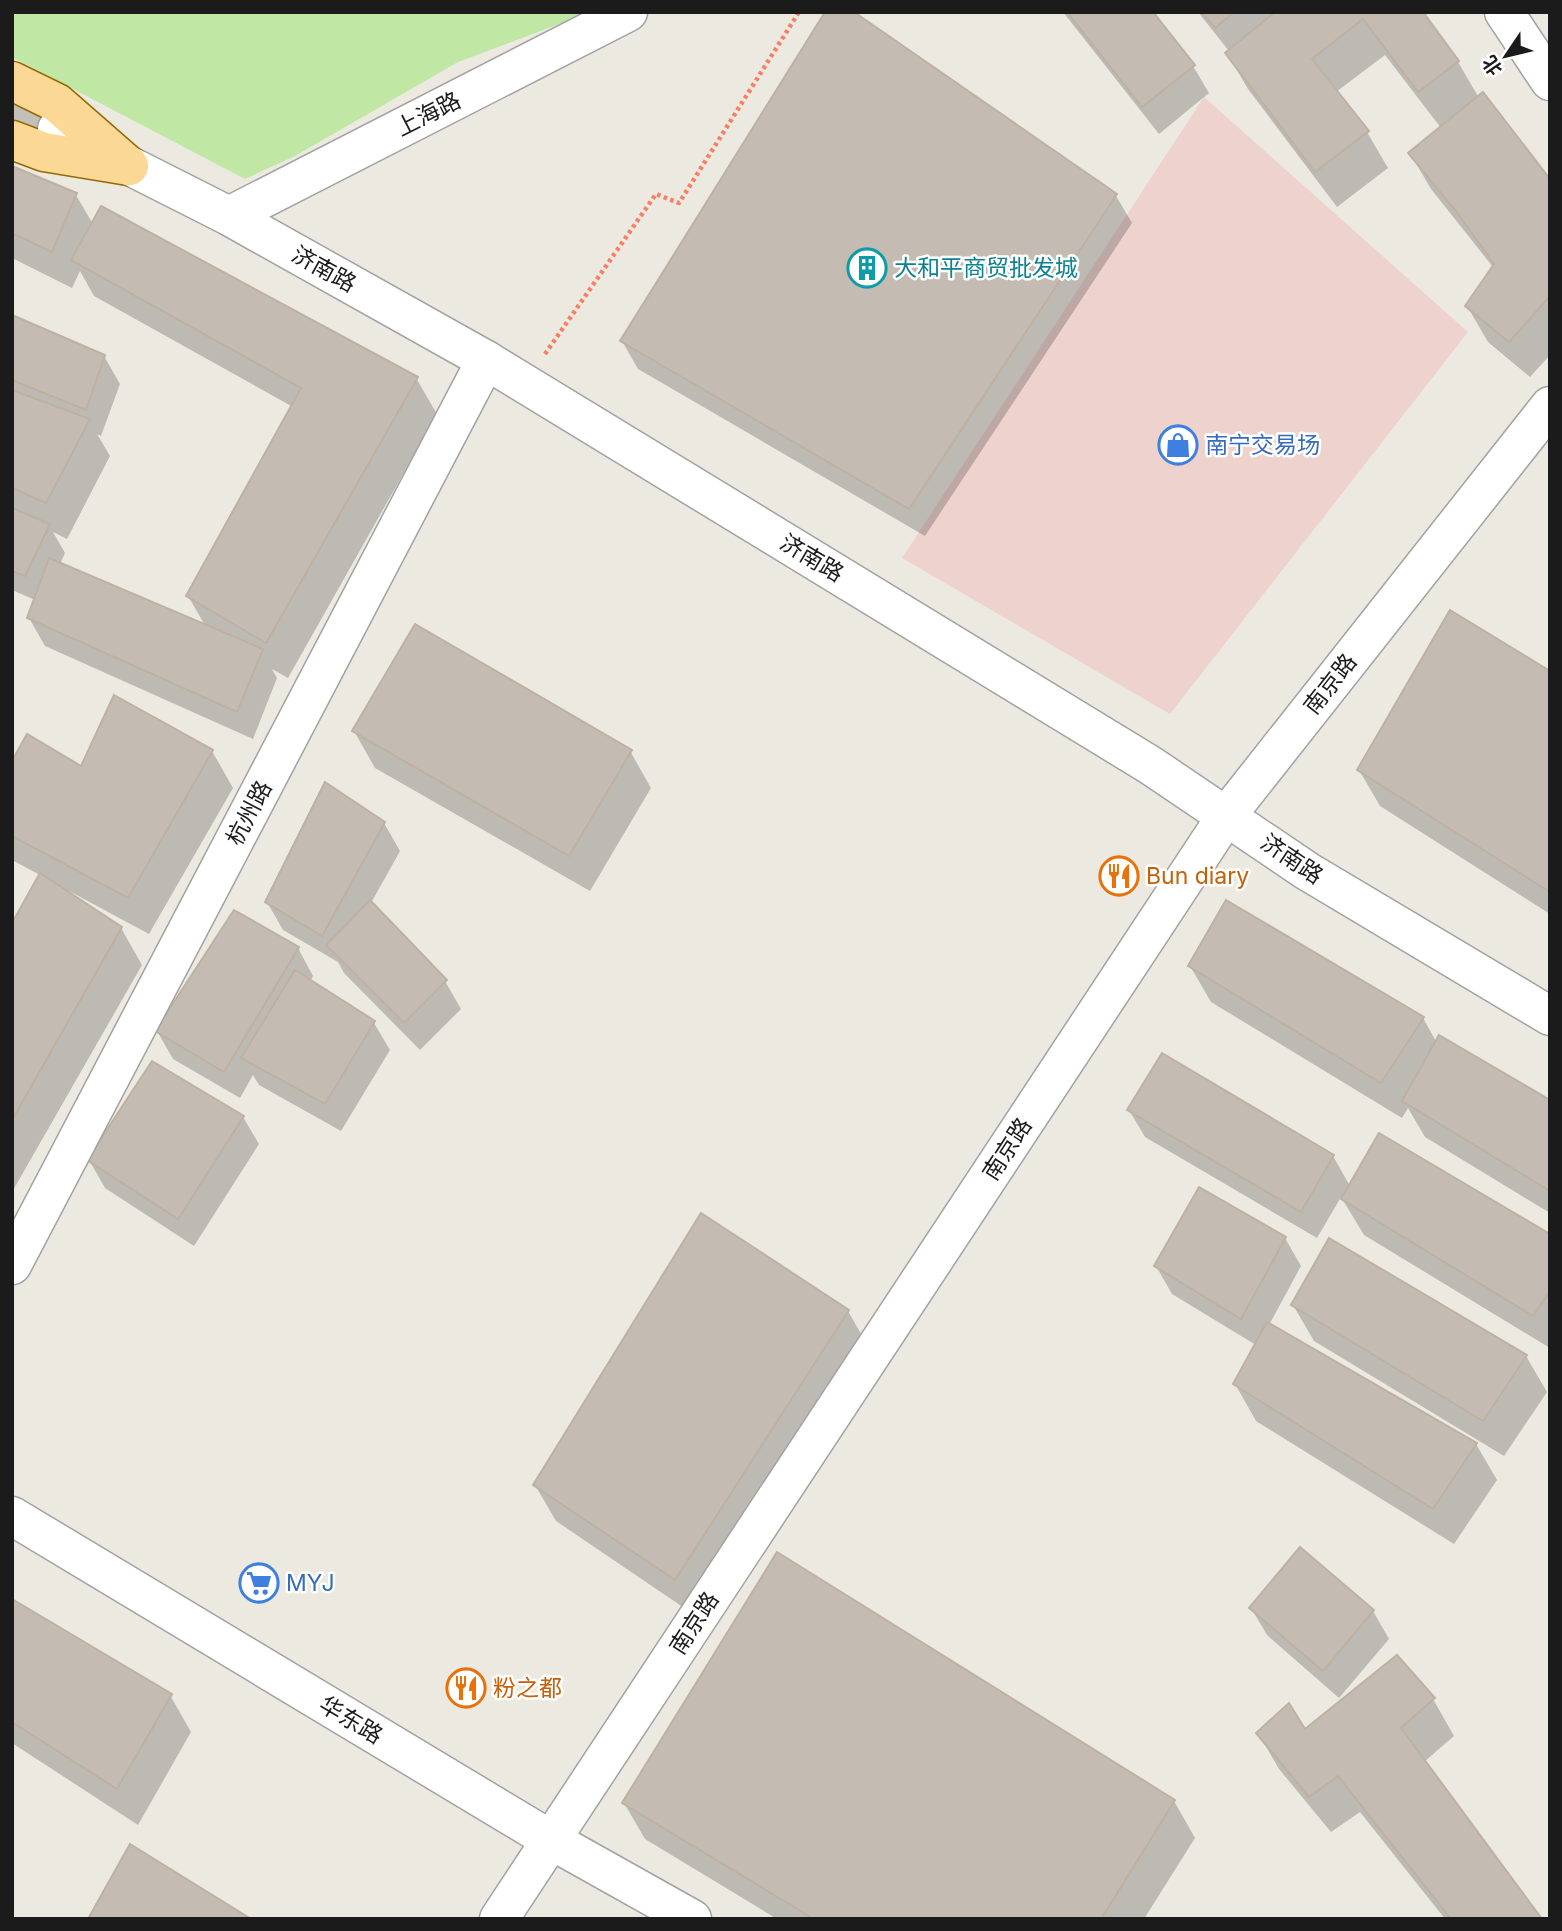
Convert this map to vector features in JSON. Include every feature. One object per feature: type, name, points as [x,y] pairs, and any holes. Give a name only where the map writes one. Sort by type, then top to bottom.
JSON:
[{"type":"main road","points":[[12,81],[57,103],[129,166]]},
{"type":"main road","points":[[12,140],[44,152],[129,166]]},
{"type":"street","name":"上海路","points":[[229,216],[628,12]]},
{"type":"street","points":[[1504,12],[1550,80]]},
{"type":"street","name":"济南路","points":[[57,130],[229,216],[486,360],[1127,750],[1307,871],[1550,1016]]},
{"type":"street","name":"杭州路","points":[[12,1265],[486,360]]},
{"type":"street","name":"南京路","points":[[499,1919],[1227,815],[1550,406]]},
{"type":"street","name":"华东路","points":[[12,1516],[551,1840],[692,1919]]},
{"type":"path","points":[[524,383],[656,194],[678,204],[799,12]]},
{"type":"shaded area","name":"南宁交易场","points":[[1204,97],[1468,332],[1170,714],[902,558]]},
{"type":"green space","points":[[12,12],[591,12],[458,62],[295,156],[245,179],[12,57]]},
{"type":"building","name":"大和平商贸批发城","points":[[825,12],[854,12],[1117,194],[909,509],[620,341]]},
{"type":"building","points":[[1067,12],[1153,12],[1195,65],[1142,107]]},
{"type":"building","points":[[1202,12],[1234,12],[1215,28]]},
{"type":"building","points":[[1275,12],[1423,12],[1459,61],[1418,92],[1363,19],[1312,59],[1369,131],[1315,172],[1225,53]]},
{"type":"building","points":[[1483,92],[1550,179],[1550,296],[1509,342],[1465,306],[1494,264],[1456,211],[1408,153]]},
{"type":"building","points":[[12,166],[77,193],[52,252],[12,233]]},
{"type":"building","points":[[101,206],[418,377],[266,643],[186,596],[301,388],[71,260]]},
{"type":"building","points":[[12,315],[105,355],[86,410],[12,380]]},
{"type":"building","points":[[12,390],[90,419],[46,503],[12,488]]},
{"type":"building","points":[[12,508],[50,524],[25,576],[12,571]]},
{"type":"building","points":[[49,558],[263,649],[237,712],[27,618]]},
{"type":"building","points":[[1450,610],[1550,671],[1550,892],[1357,770]]},
{"type":"building","points":[[415,624],[632,750],[569,856],[352,731]]},
{"type":"building","points":[[114,695],[213,750],[128,898],[12,836],[12,761],[27,734],[81,766]]},
{"type":"building","points":[[325,782],[385,822],[322,936],[265,902]]},
{"type":"building","points":[[40,873],[122,927],[12,1120],[12,923]]},
{"type":"building","points":[[370,900],[447,980],[404,1023],[326,945]]},
{"type":"building","points":[[1226,900],[1424,1017],[1381,1083],[1188,966]]},
{"type":"building","points":[[234,910],[299,947],[224,1072],[155,1031]]},
{"type":"building","points":[[295,970],[375,1021],[325,1104],[241,1058]]},
{"type":"building","points":[[1439,1035],[1550,1100],[1550,1191],[1402,1101]]},
{"type":"building","points":[[1162,1053],[1334,1155],[1301,1212],[1127,1110]]},
{"type":"building","points":[[152,1061],[244,1116],[178,1219],[87,1160]]},
{"type":"building","points":[[1379,1133],[1550,1234],[1550,1291],[1533,1316],[1341,1199]]},
{"type":"building","points":[[1199,1187],[1286,1237],[1241,1319],[1154,1266]]},
{"type":"building","points":[[701,1213],[849,1310],[675,1580],[533,1485]]},
{"type":"building","points":[[1329,1238],[1527,1355],[1483,1421],[1291,1305]]},
{"type":"building","points":[[1267,1322],[1477,1443],[1433,1509],[1233,1384]]},
{"type":"building","points":[[1300,1547],[1374,1610],[1323,1671],[1249,1608]]},
{"type":"building","points":[[777,1552],[1175,1800],[1101,1919],[814,1919],[622,1803]]},
{"type":"building","points":[[12,1599],[172,1694],[117,1789],[12,1722]]},
{"type":"building","points":[[1397,1655],[1435,1698],[1401,1728],[1542,1919],[1451,1919],[1338,1776],[1309,1797],[1256,1733],[1289,1703],[1305,1729]]},
{"type":"building","points":[[130,1844],[251,1919],[88,1919]]},
{"type":"tunnel","points":[[12,111],[57,129]]},
{"type":"place","name":"大和平商贸批发城","points":[[867,268]]},
{"type":"place","name":"南宁交易场","points":[[1178,445]]},
{"type":"place","name":"Bun diary","points":[[1119,876]]},
{"type":"place","name":"MYJ","points":[[259,1583]]},
{"type":"place","name":"粉之都","points":[[466,1688]]}]
